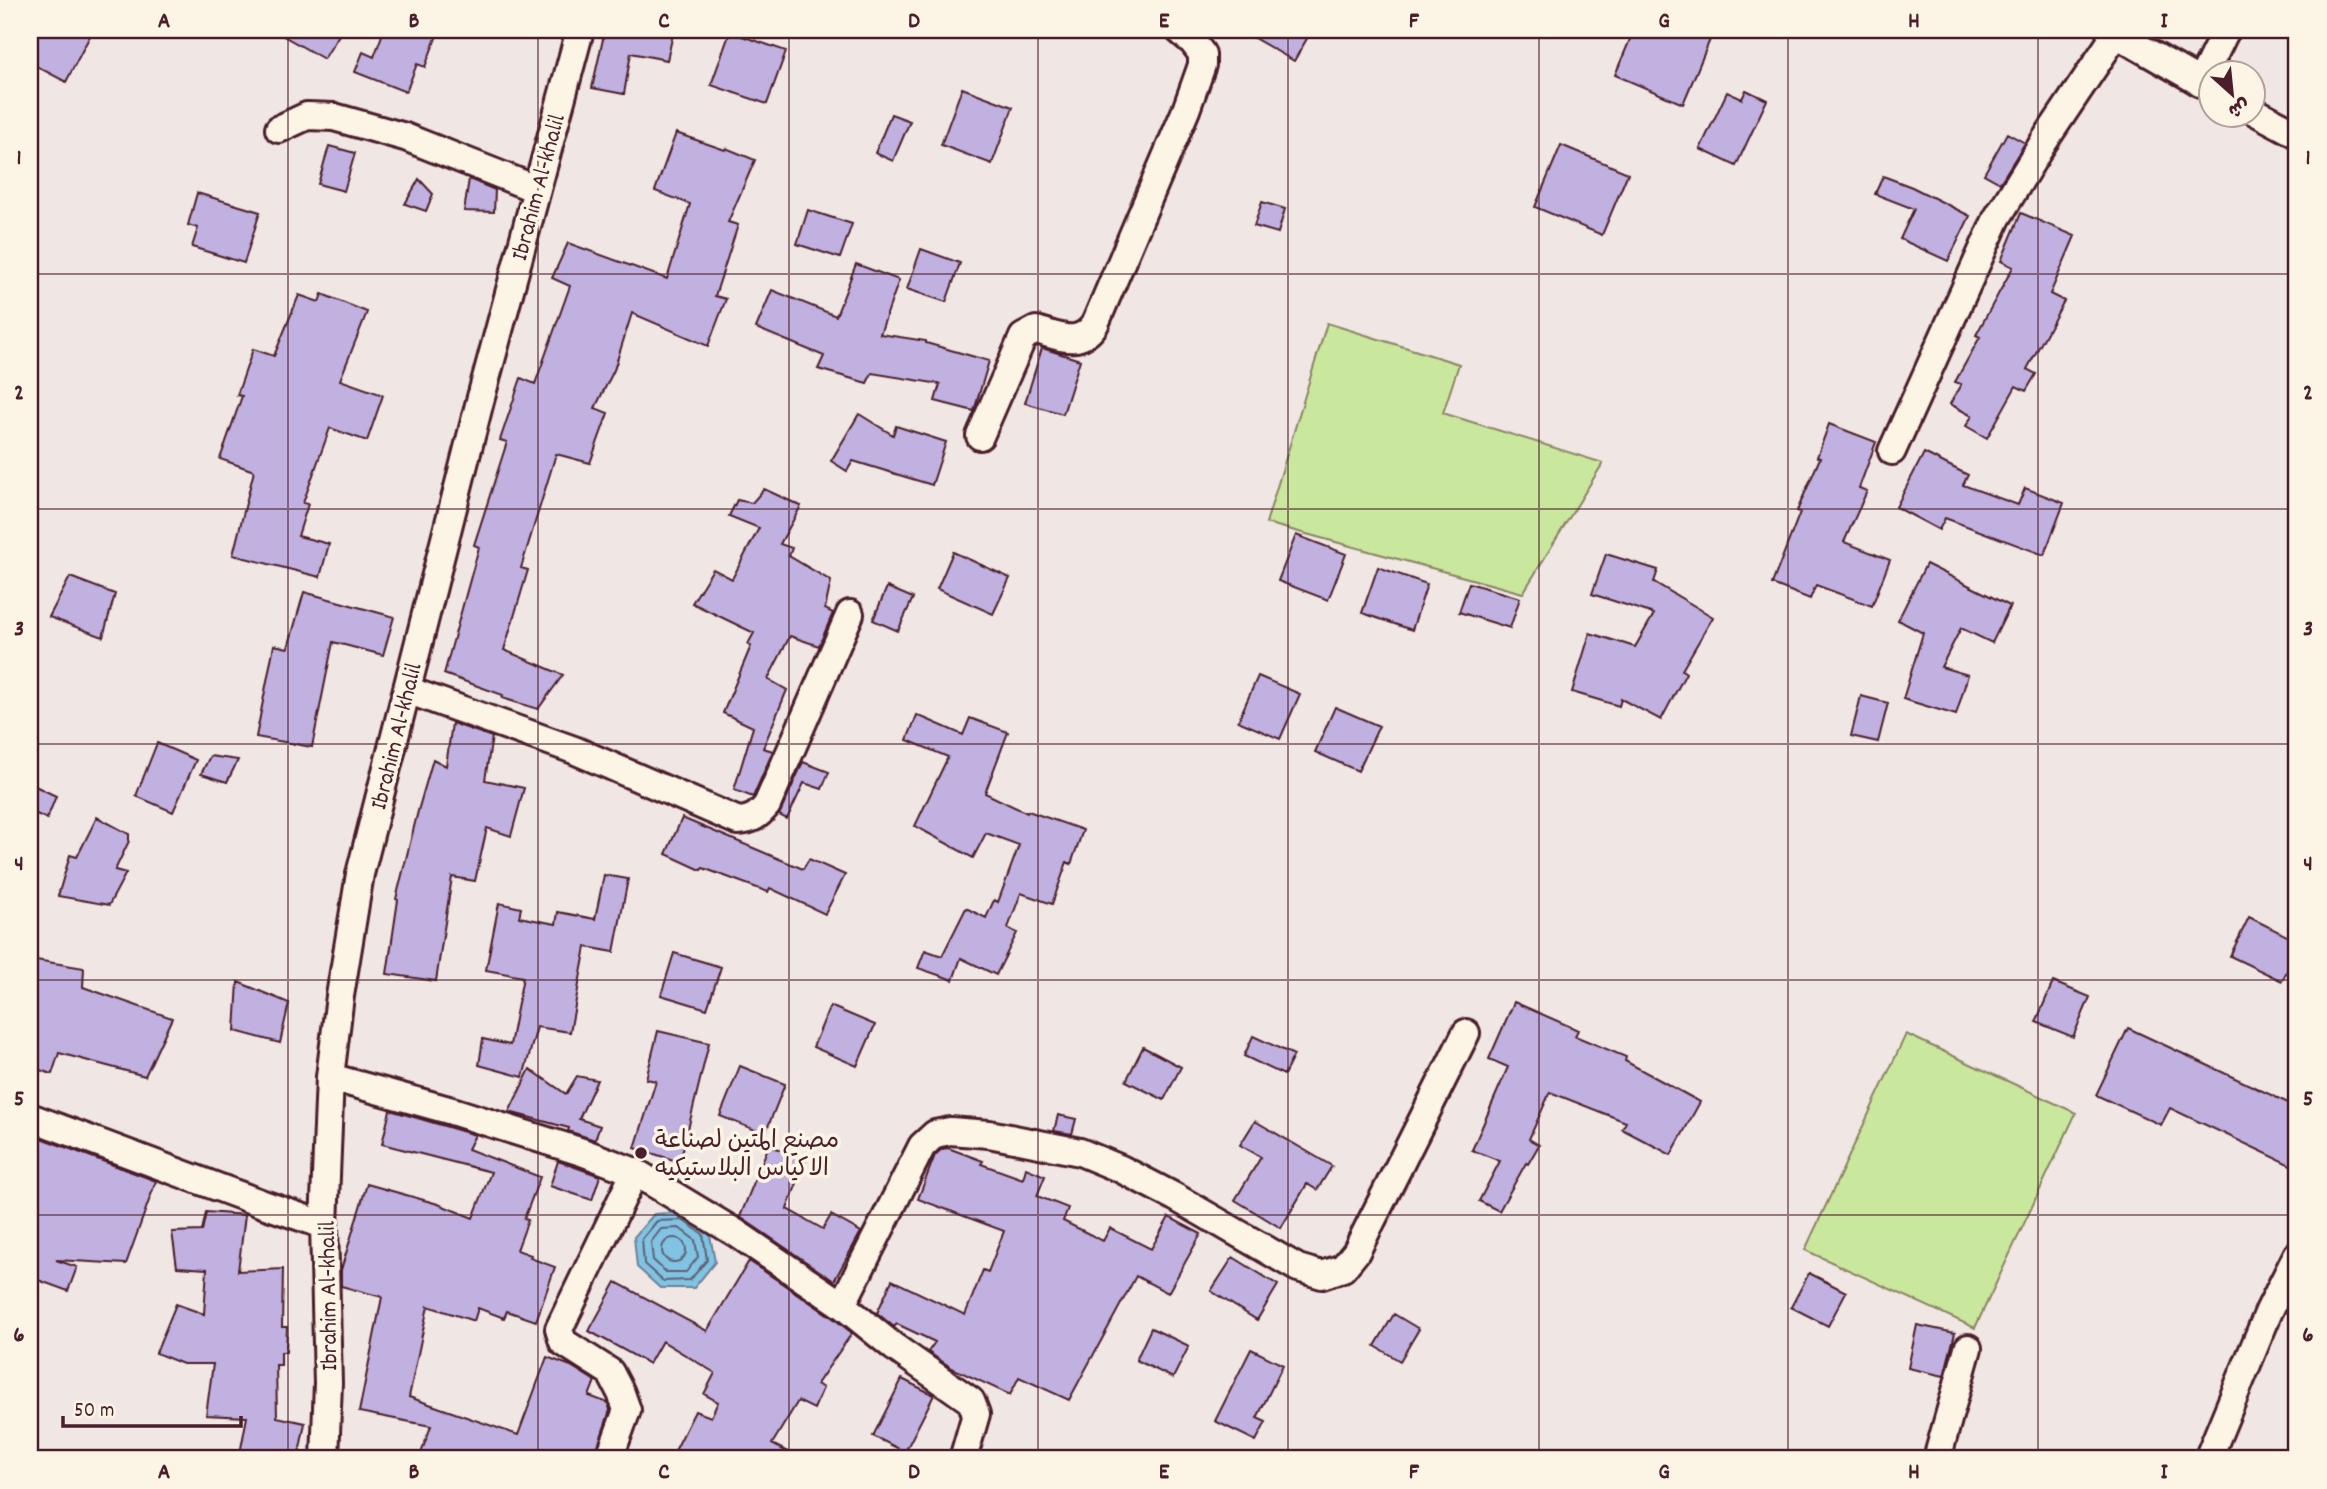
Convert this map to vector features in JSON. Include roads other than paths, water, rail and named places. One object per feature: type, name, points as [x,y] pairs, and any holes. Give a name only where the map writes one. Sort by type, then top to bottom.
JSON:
[{"type":"street","name":"Ibrahim Al-khalil","points":[[325,1459],[328,1383],[324,1225],[330,1077],[360,874],[536,189],[580,30]]},
{"type":"street","points":[[980,436],[1023,337],[1036,330],[1071,339],[1080,338],[1089,333],[1095,324],[1186,110],[1202,65],[1202,54],[1179,30]]},
{"type":"street","points":[[2216,60],[2227,30]]},
{"type":"street","points":[[1892,451],[1997,218],[2113,32],[2198,81]]},
{"type":"street","points":[[279,129],[307,116],[334,117],[405,136],[536,189]]},
{"type":"street","points":[[2268,119],[2297,134]]},
{"type":"street","points":[[407,690],[574,750],[738,821],[749,820],[760,815],[767,805],[850,614]]},
{"type":"street","points":[[842,1306],[922,1146],[935,1135],[950,1131],[989,1134],[1080,1152],[1121,1168],[1298,1268],[1322,1275],[1343,1268],[1356,1251],[1466,1033]]},
{"type":"street","points":[[330,1077],[465,1115],[582,1152],[635,1172],[736,1233],[842,1306],[894,1347],[971,1401],[976,1414],[963,1459]]},
{"type":"street","points":[[30,1118],[324,1225]]},
{"type":"street","points":[[609,1459],[626,1410],[621,1393],[610,1372],[563,1342],[559,1329],[635,1172]]},
{"type":"street","points":[[2208,1459],[2269,1311],[2297,1255]]},
{"type":"street","points":[[1937,1459],[1968,1348]]},
{"type":"water","points":[[684,1212],[709,1230],[715,1262],[694,1288],[660,1288],[637,1267],[634,1237],[654,1214]]},
{"type":"place","name":"مصنع المتين لصناعة الاكياس البلاستيكيه","points":[[641,1153]]}]
